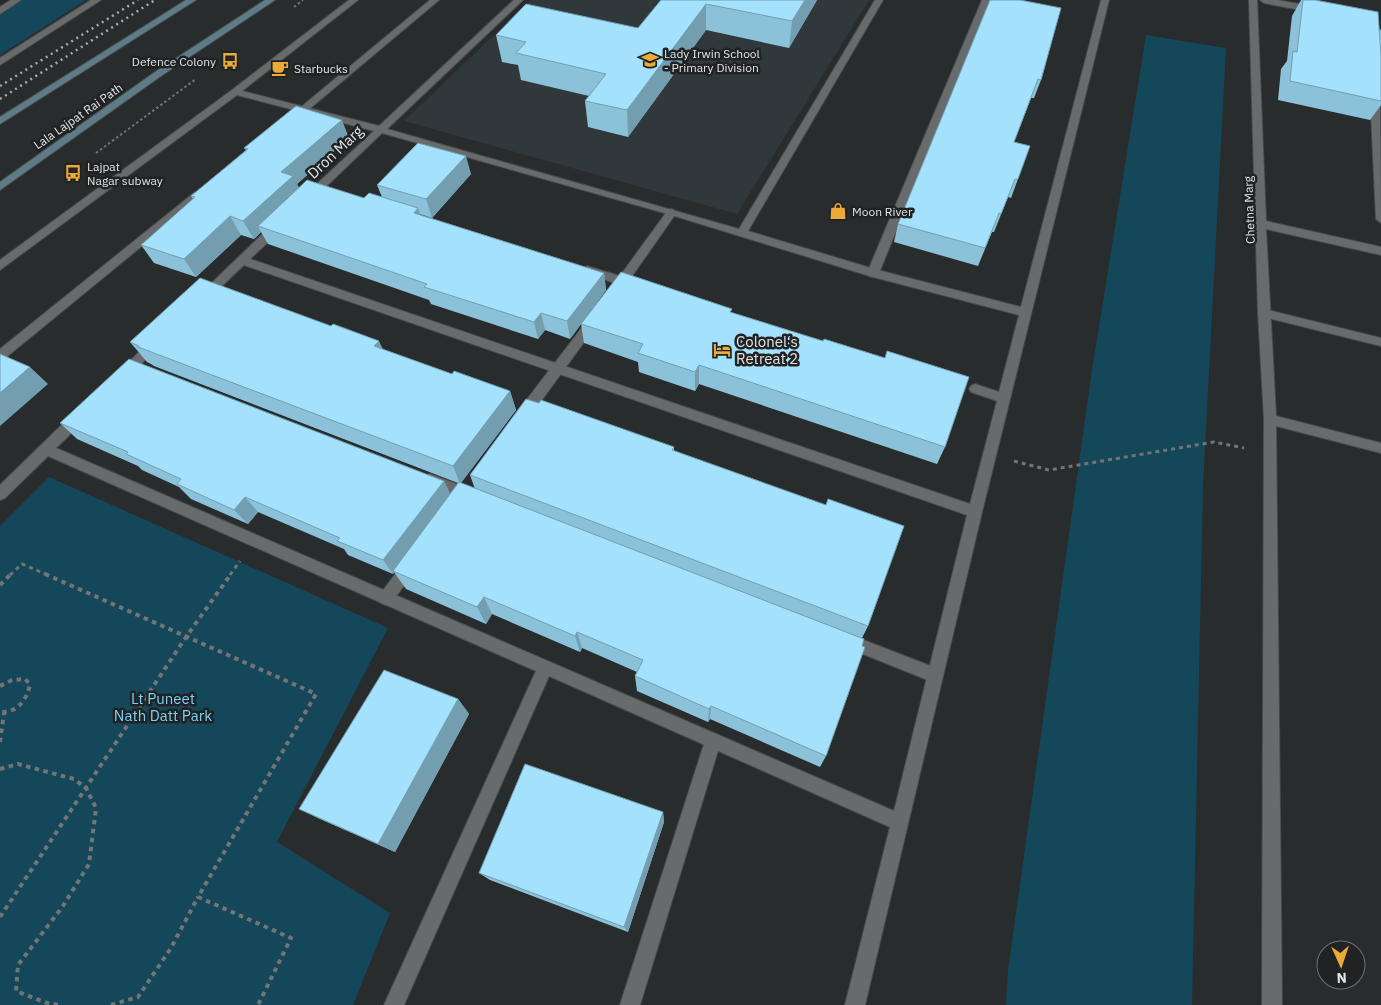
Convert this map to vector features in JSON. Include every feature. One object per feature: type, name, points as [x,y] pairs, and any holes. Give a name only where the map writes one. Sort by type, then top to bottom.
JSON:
[{"type":"main road","points":[[0,121],[192,0]]},
{"type":"main road","name":"Lala Lajpat Rai Path","points":[[0,187],[158,74],[271,0]]},
{"type":"street","points":[[0,11],[17,0]]},
{"type":"street","points":[[0,62],[97,0]]},
{"type":"street","points":[[0,266],[235,92],[354,0]]},
{"type":"street","points":[[280,128],[435,0]]},
{"type":"street","name":"Dron Marg","points":[[297,208],[323,190],[381,130],[519,0]]},
{"type":"street","points":[[742,233],[879,0]]},
{"type":"street","points":[[873,273],[986,0]]},
{"type":"street","points":[[855,1005],[975,512],[1105,0]]},
{"type":"street","name":"Chetna Marg","points":[[1253,0],[1264,313],[1270,420],[1272,1005]]},
{"type":"street","points":[[1264,0],[1322,11]]},
{"type":"street","points":[[1374,83],[1381,219]]},
{"type":"street","points":[[235,92],[381,130],[672,212],[873,273],[1025,312]]},
{"type":"street","points":[[0,356],[204,190]]},
{"type":"street","points":[[611,297],[672,212]]},
{"type":"street","points":[[198,302],[283,221]]},
{"type":"street","points":[[1262,224],[1381,251]]},
{"type":"street","points":[[241,260],[975,512]]},
{"type":"street","points":[[575,266],[641,287]]},
{"type":"street","points":[[517,423],[599,313]]},
{"type":"street","points":[[1264,313],[1381,342]]},
{"type":"street","points":[[113,384],[162,337]]},
{"type":"street","points":[[133,365],[152,372]]},
{"type":"street","points":[[970,387],[1004,398]]},
{"type":"street","points":[[0,494],[86,410]]},
{"type":"street","points":[[1270,420],[1381,448]]},
{"type":"street","points":[[46,449],[899,822]]},
{"type":"street","points":[[418,475],[483,500]]},
{"type":"street","points":[[386,598],[420,553]]},
{"type":"street","points":[[834,636],[935,675]]},
{"type":"street","points":[[394,1005],[545,667]]},
{"type":"street","points":[[630,1005],[713,741]]},
{"type":"path","points":[[990,455],[1049,470],[1214,442]]},
{"type":"path","points":[[0,917],[186,637],[254,540]]},
{"type":"path","points":[[0,585],[22,564],[316,694],[198,897],[172,948],[138,997],[111,1005]]},
{"type":"path","points":[[0,686],[6,681],[16,678],[25,679],[30,684],[30,693],[24,702],[15,709],[2,712],[0,742]]},
{"type":"path","points":[[0,769],[18,764],[74,780],[86,788],[96,808],[89,864],[63,906],[18,965],[16,991],[47,1003],[60,1005]]},
{"type":"path","points":[[198,897],[291,938],[258,1005]]},
{"type":"shaded area","name":"Lady Irwin School - Primary Division","points":[[531,0],[869,0],[737,214],[404,121]]},
{"type":"green space","points":[[11,0],[86,0],[0,55],[0,7]]},
{"type":"green space","points":[[1146,35],[1226,48],[1203,486],[1192,1005],[1006,1005],[1008,970],[1092,370]]},
{"type":"green space","name":"Lt Puneet Nath Datt Park","points":[[49,477],[388,628],[277,842],[390,913],[353,1005],[0,1005],[0,526]]},
{"type":"building","points":[[661,0],[805,0],[792,21],[706,4],[627,110],[585,101],[606,74],[516,53],[526,42],[496,35],[526,4],[638,28]]},
{"type":"building","points":[[990,0],[1020,0],[1061,8],[1041,80],[1038,79],[1014,142],[1030,146],[1018,179],[1015,179],[985,248],[898,224]]},
{"type":"building","points":[[1303,0],[1315,0],[1378,12],[1381,56],[1381,101],[1290,81],[1293,51],[1297,52]]},
{"type":"building","points":[[296,106],[342,120],[281,172],[293,176],[243,221],[230,216],[184,259],[141,245],[195,197],[191,196],[248,149],[244,148]]},
{"type":"building","points":[[418,143],[466,156],[426,199],[377,185]]},
{"type":"building","points":[[307,180],[364,198],[369,193],[418,208],[414,213],[604,273],[567,321],[541,313],[534,322],[424,287],[427,284],[258,226]]},
{"type":"building","points":[[621,272],[732,309],[730,312],[823,341],[824,339],[885,358],[887,351],[969,377],[945,447],[699,365],[695,372],[638,353],[643,344],[581,324]]},
{"type":"building","points":[[200,278],[331,326],[333,324],[379,341],[374,346],[452,374],[454,371],[510,391],[453,466],[138,347],[130,342]]},
{"type":"building","points":[[0,354],[30,367],[0,393]]},
{"type":"building","points":[[129,359],[444,481],[383,560],[337,541],[340,538],[245,497],[234,510],[177,484],[181,479],[126,454],[128,452],[60,423]]},
{"type":"building","points":[[526,399],[539,403],[541,400],[674,447],[672,450],[826,505],[828,499],[904,526],[868,626],[470,475]]},
{"type":"building","points":[[459,482],[864,639],[862,646],[865,647],[826,756],[711,706],[709,709],[635,676],[643,660],[577,632],[575,636],[484,597],[477,607],[393,571]]},
{"type":"building","points":[[384,670],[458,699],[378,844],[299,809]]},
{"type":"building","points":[[525,764],[663,812],[624,927],[479,873]]},
{"type":"railway","points":[[0,86],[138,0]]},
{"type":"railway","points":[[0,99],[155,0]]},
{"type":"place","name":"Lady Irwin School - Primary Division","points":[[650,60]]},
{"type":"place","name":"Defence Colony","points":[[230,61]]},
{"type":"place","name":"Starbucks","points":[[280,68]]},
{"type":"place","name":"Lajpat Nagar subway","points":[[73,173]]},
{"type":"place","name":"Moon River","points":[[838,211]]},
{"type":"place","name":"Colonel‘s Retreat 2","points":[[722,350]]}]
